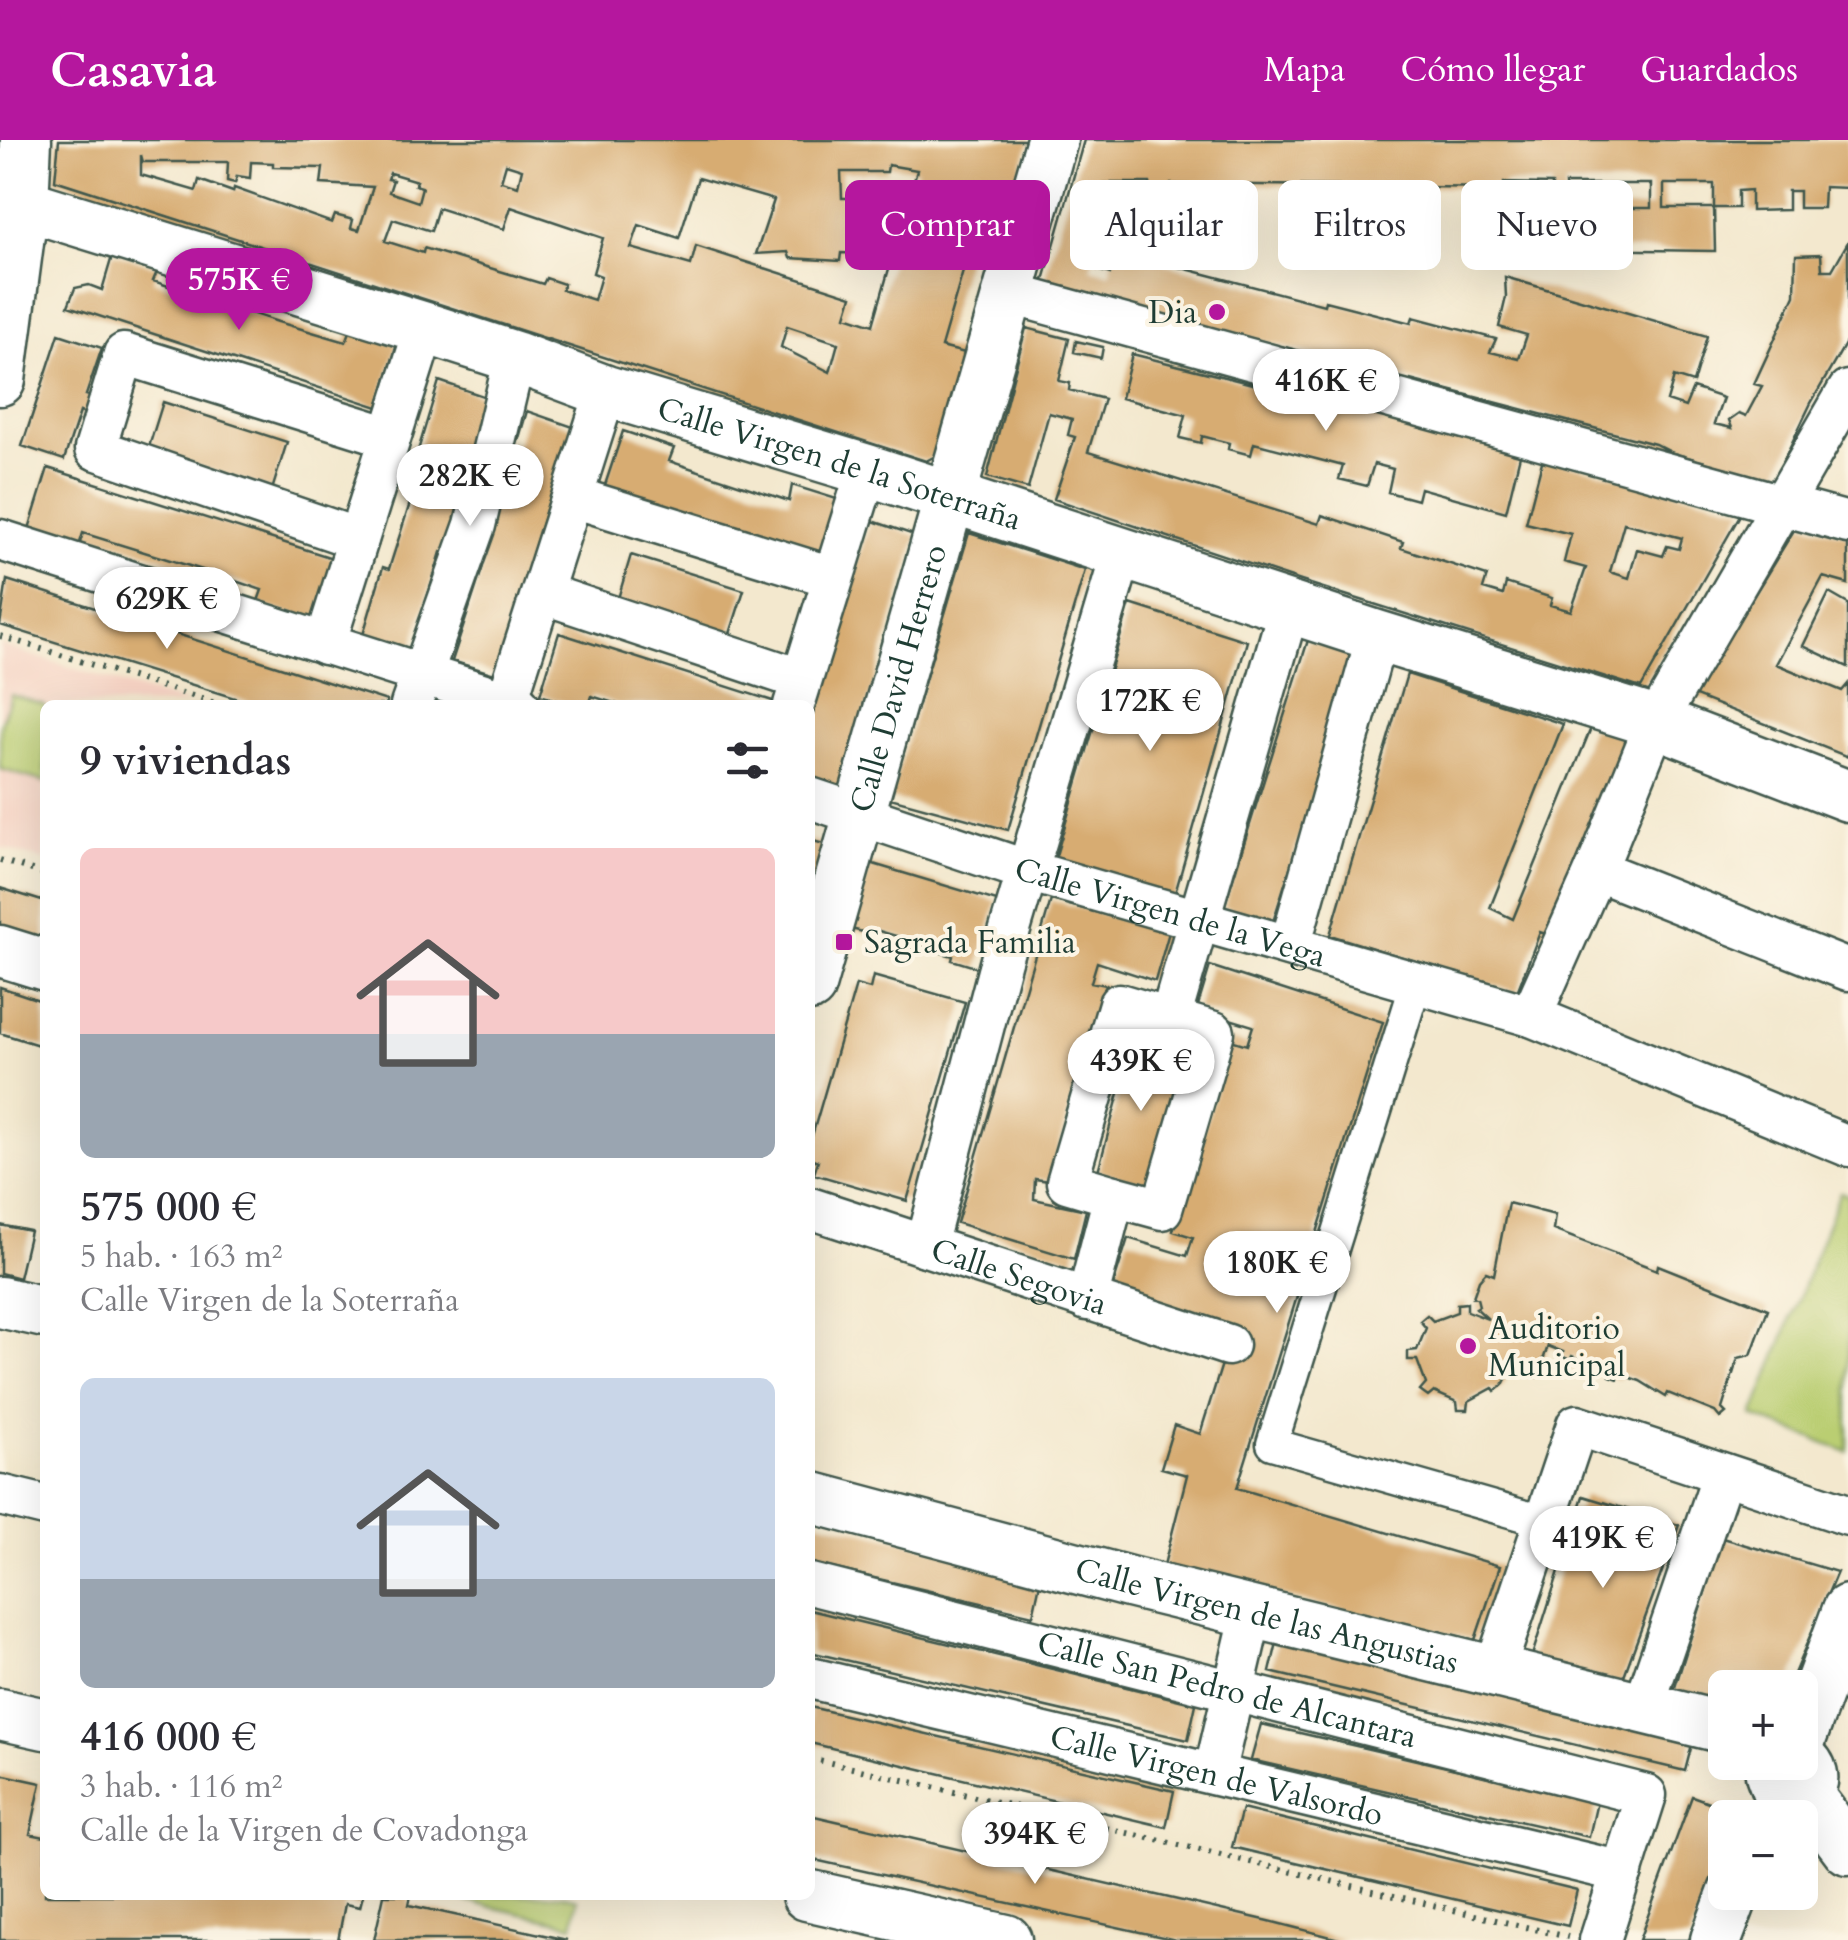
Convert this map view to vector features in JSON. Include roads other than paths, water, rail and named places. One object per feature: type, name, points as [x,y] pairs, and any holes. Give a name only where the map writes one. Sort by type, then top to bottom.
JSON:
[{"type":"street","points":[[0,380],[12,199],[26,140]]},
{"type":"street","name":"Calle David Herrero","points":[[815,969],[1052,140]]},
{"type":"street","name":"Calle Virgen de la Soterraña","points":[[12,199],[515,357],[606,392],[868,470],[1289,608],[1656,722],[1848,796]]},
{"type":"street","points":[[1008,293],[1848,522]]},
{"type":"street","points":[[325,644],[425,328]]},
{"type":"street","points":[[358,539],[94,450],[124,354],[390,437]]},
{"type":"street","points":[[417,690],[475,525],[515,357]]},
{"type":"street","points":[[1531,1016],[1656,722],[1848,391]]},
{"type":"street","points":[[514,700],[542,594],[606,392]]},
{"type":"street","points":[[542,594],[797,692],[868,470]]},
{"type":"street","points":[[572,497],[832,576]]},
{"type":"street","points":[[0,540],[325,644],[417,690],[491,700]]},
{"type":"street","points":[[926,1246],[1028,871],[1122,553]]},
{"type":"street","points":[[1170,1019],[1289,608]]},
{"type":"street","points":[[1290,946],[1377,636]]},
{"type":"street","name":"Calle Virgen de la Vega","points":[[815,800],[1028,871],[1531,1016],[1848,1146]]},
{"type":"street","points":[[1596,870],[1848,970]]},
{"type":"street","points":[[0,951],[40,964]]},
{"type":"street","points":[[1416,983],[1286,1362],[1272,1444],[1546,1522]]},
{"type":"street","points":[[1118,1004],[1214,1032],[1162,1210],[1114,1196],[1067,1182],[1118,1004]]},
{"type":"street","points":[[1088,1300],[1114,1196]]},
{"type":"street","name":"Calle Segovia","points":[[815,1210],[1228,1345]]},
{"type":"street","points":[[0,1302],[40,1311]]},
{"type":"street","points":[[1494,1672],[1578,1426],[1848,1515]]},
{"type":"street","points":[[1643,1708],[1723,1474]]},
{"type":"street","points":[[0,1495],[40,1505]]},
{"type":"street","name":"Calle Virgen de las Angustias","points":[[815,1498],[1252,1612],[1708,1724]]},
{"type":"street","name":"Calle San Pedro de Alcantara","points":[[815,1585],[1646,1795],[1622,1872]]},
{"type":"street","points":[[1818,1691],[1848,1610]]},
{"type":"street","points":[[1214,1774],[1252,1612]]},
{"type":"street","name":"Calle Virgen de Valsordo","points":[[815,1679],[1622,1872]]},
{"type":"street","points":[[0,1714],[40,1723]]},
{"type":"street","points":[[1848,1750],[1782,1781],[1848,1849]]},
{"type":"street","points":[[1600,1940],[1622,1872]]},
{"type":"street","points":[[815,1897],[1006,1940]]},
{"type":"street","points":[[1716,1940],[1727,1910]]},
{"type":"place","name":"Dia","points":[[1217,312]]},
{"type":"place","name":"Sagrada Familia","points":[[844,942]]},
{"type":"place","name":"Auditorio Municipal","points":[[1468,1346]]}]
